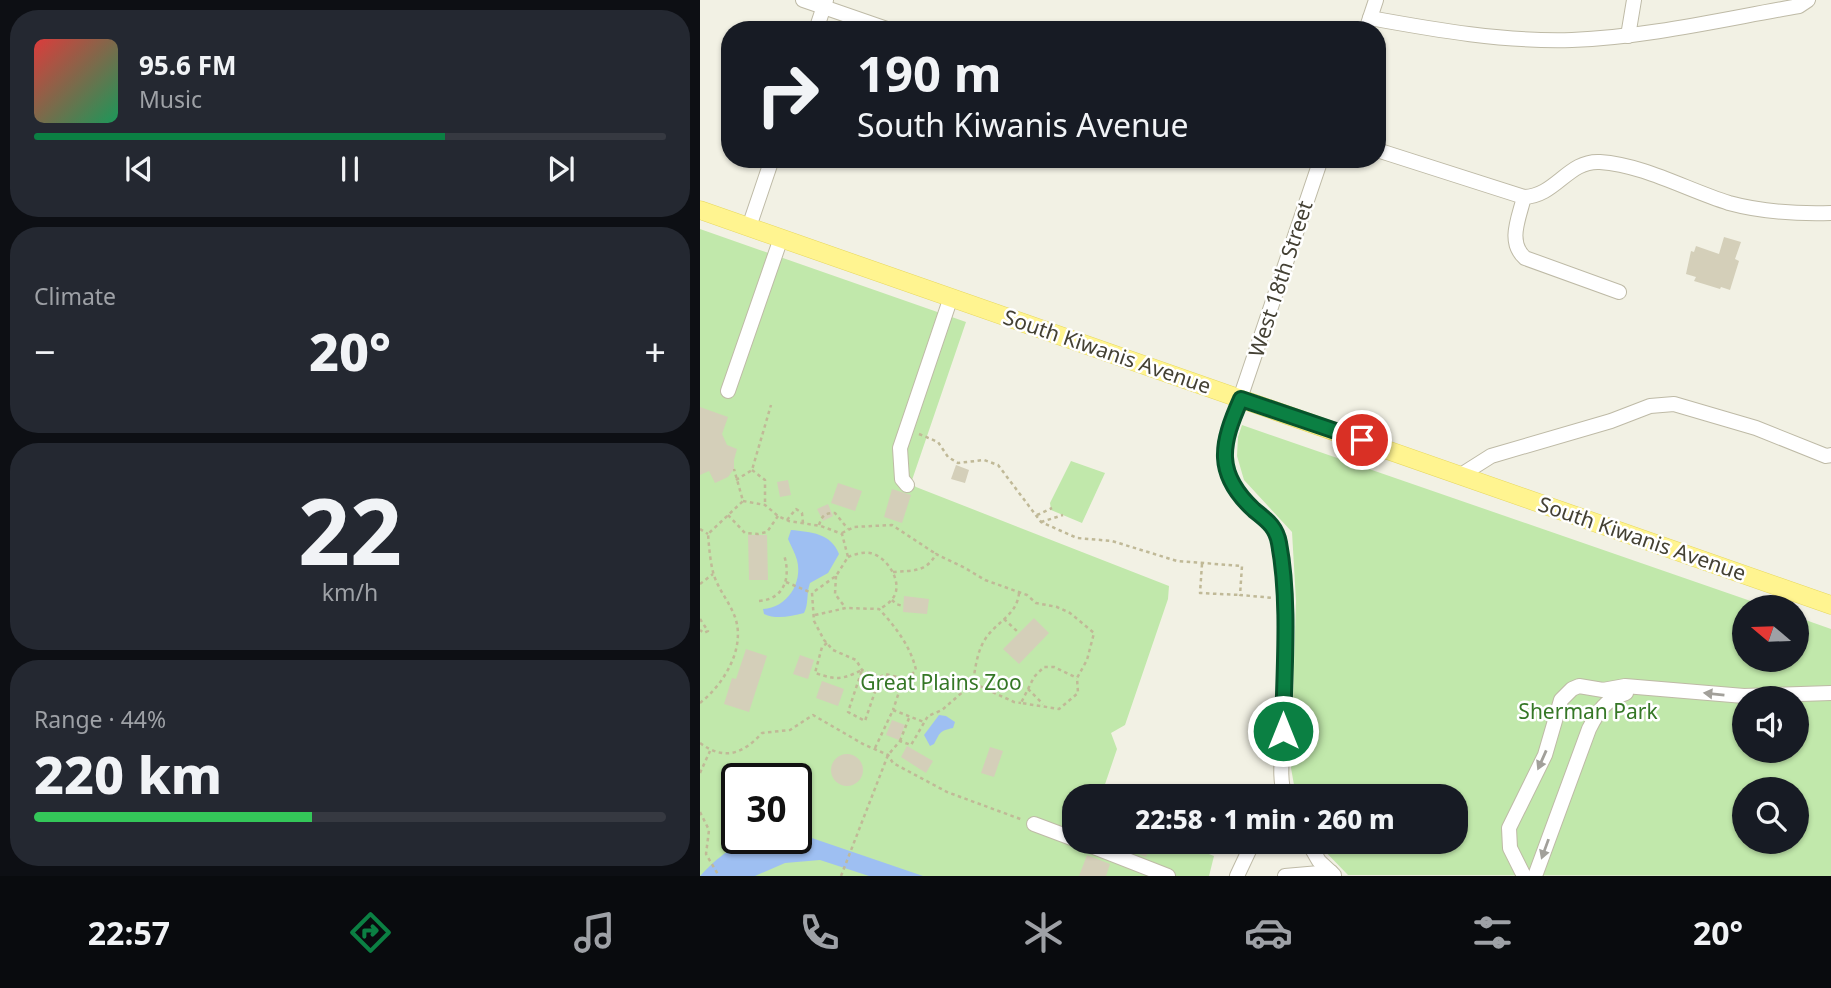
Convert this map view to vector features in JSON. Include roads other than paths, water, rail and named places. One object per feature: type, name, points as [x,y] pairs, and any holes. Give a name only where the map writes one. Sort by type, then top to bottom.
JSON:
[{"type":"main road","name":"South Kiwanis Avenue","points":[[700,210],[1831,605]]},
{"type":"street","points":[[803,0],[825,4],[868,21]]},
{"type":"street","points":[[1369,21],[1376,0]]},
{"type":"street","points":[[1628,36],[1634,0]]},
{"type":"street","points":[[1386,26],[1504,38],[1570,40],[1628,36],[1799,6],[1808,0]]},
{"type":"street","points":[[819,21],[825,4]]},
{"type":"street","points":[[1386,153],[1524,197],[1541,195],[1583,164],[1599,162],[1644,173],[1731,203],[1773,211],[1831,213]]},
{"type":"street","points":[[749,227],[769,168]]},
{"type":"street","name":"West 18th Street","points":[[1281,784],[1283,569],[1277,531],[1252,508],[1228,478],[1224,460],[1225,443],[1318,168]]},
{"type":"street","points":[[1524,197],[1516,230],[1518,252],[1525,258],[1619,292]]},
{"type":"street","points":[[729,391],[781,238]]},
{"type":"street","points":[[907,485],[902,478],[900,448],[951,297]]},
{"type":"street","points":[[1461,475],[1491,456],[1611,421],[1650,406],[1674,404],[1756,428],[1826,456],[1831,455]]},
{"type":"street","points":[[1524,876],[1510,848],[1509,828],[1545,755],[1561,700],[1566,693],[1579,686],[1603,690],[1625,686],[1744,696],[1831,693]]},
{"type":"street","points":[[1535,876],[1581,747],[1595,716],[1609,699],[1633,688]]},
{"type":"street","points":[[1034,824],[1062,834]]},
{"type":"street","points":[[1112,854],[1168,876]]},
{"type":"street","points":[[1237,876],[1247,854]]},
{"type":"street","points":[[1315,854],[1333,874]]},
{"type":"street","points":[[1285,876],[1333,874]]},
{"type":"water","points":[[791,530],[826,538],[839,554],[828,573],[810,583],[804,613],[784,617],[769,616],[764,614],[763,609],[772,608],[786,599],[798,577],[797,560],[788,539]]},
{"type":"water","points":[[939,715],[955,722],[953,728],[942,732],[930,746],[924,735]]},
{"type":"water","points":[[812,838],[923,876],[869,876],[820,860],[785,863],[755,876],[700,876],[722,855],[812,854]]},
{"type":"park label","name":"Great Plains Zoo","points":[[941,683]]},
{"type":"park label","name":"Sherman Park","points":[[1588,712]]}]
